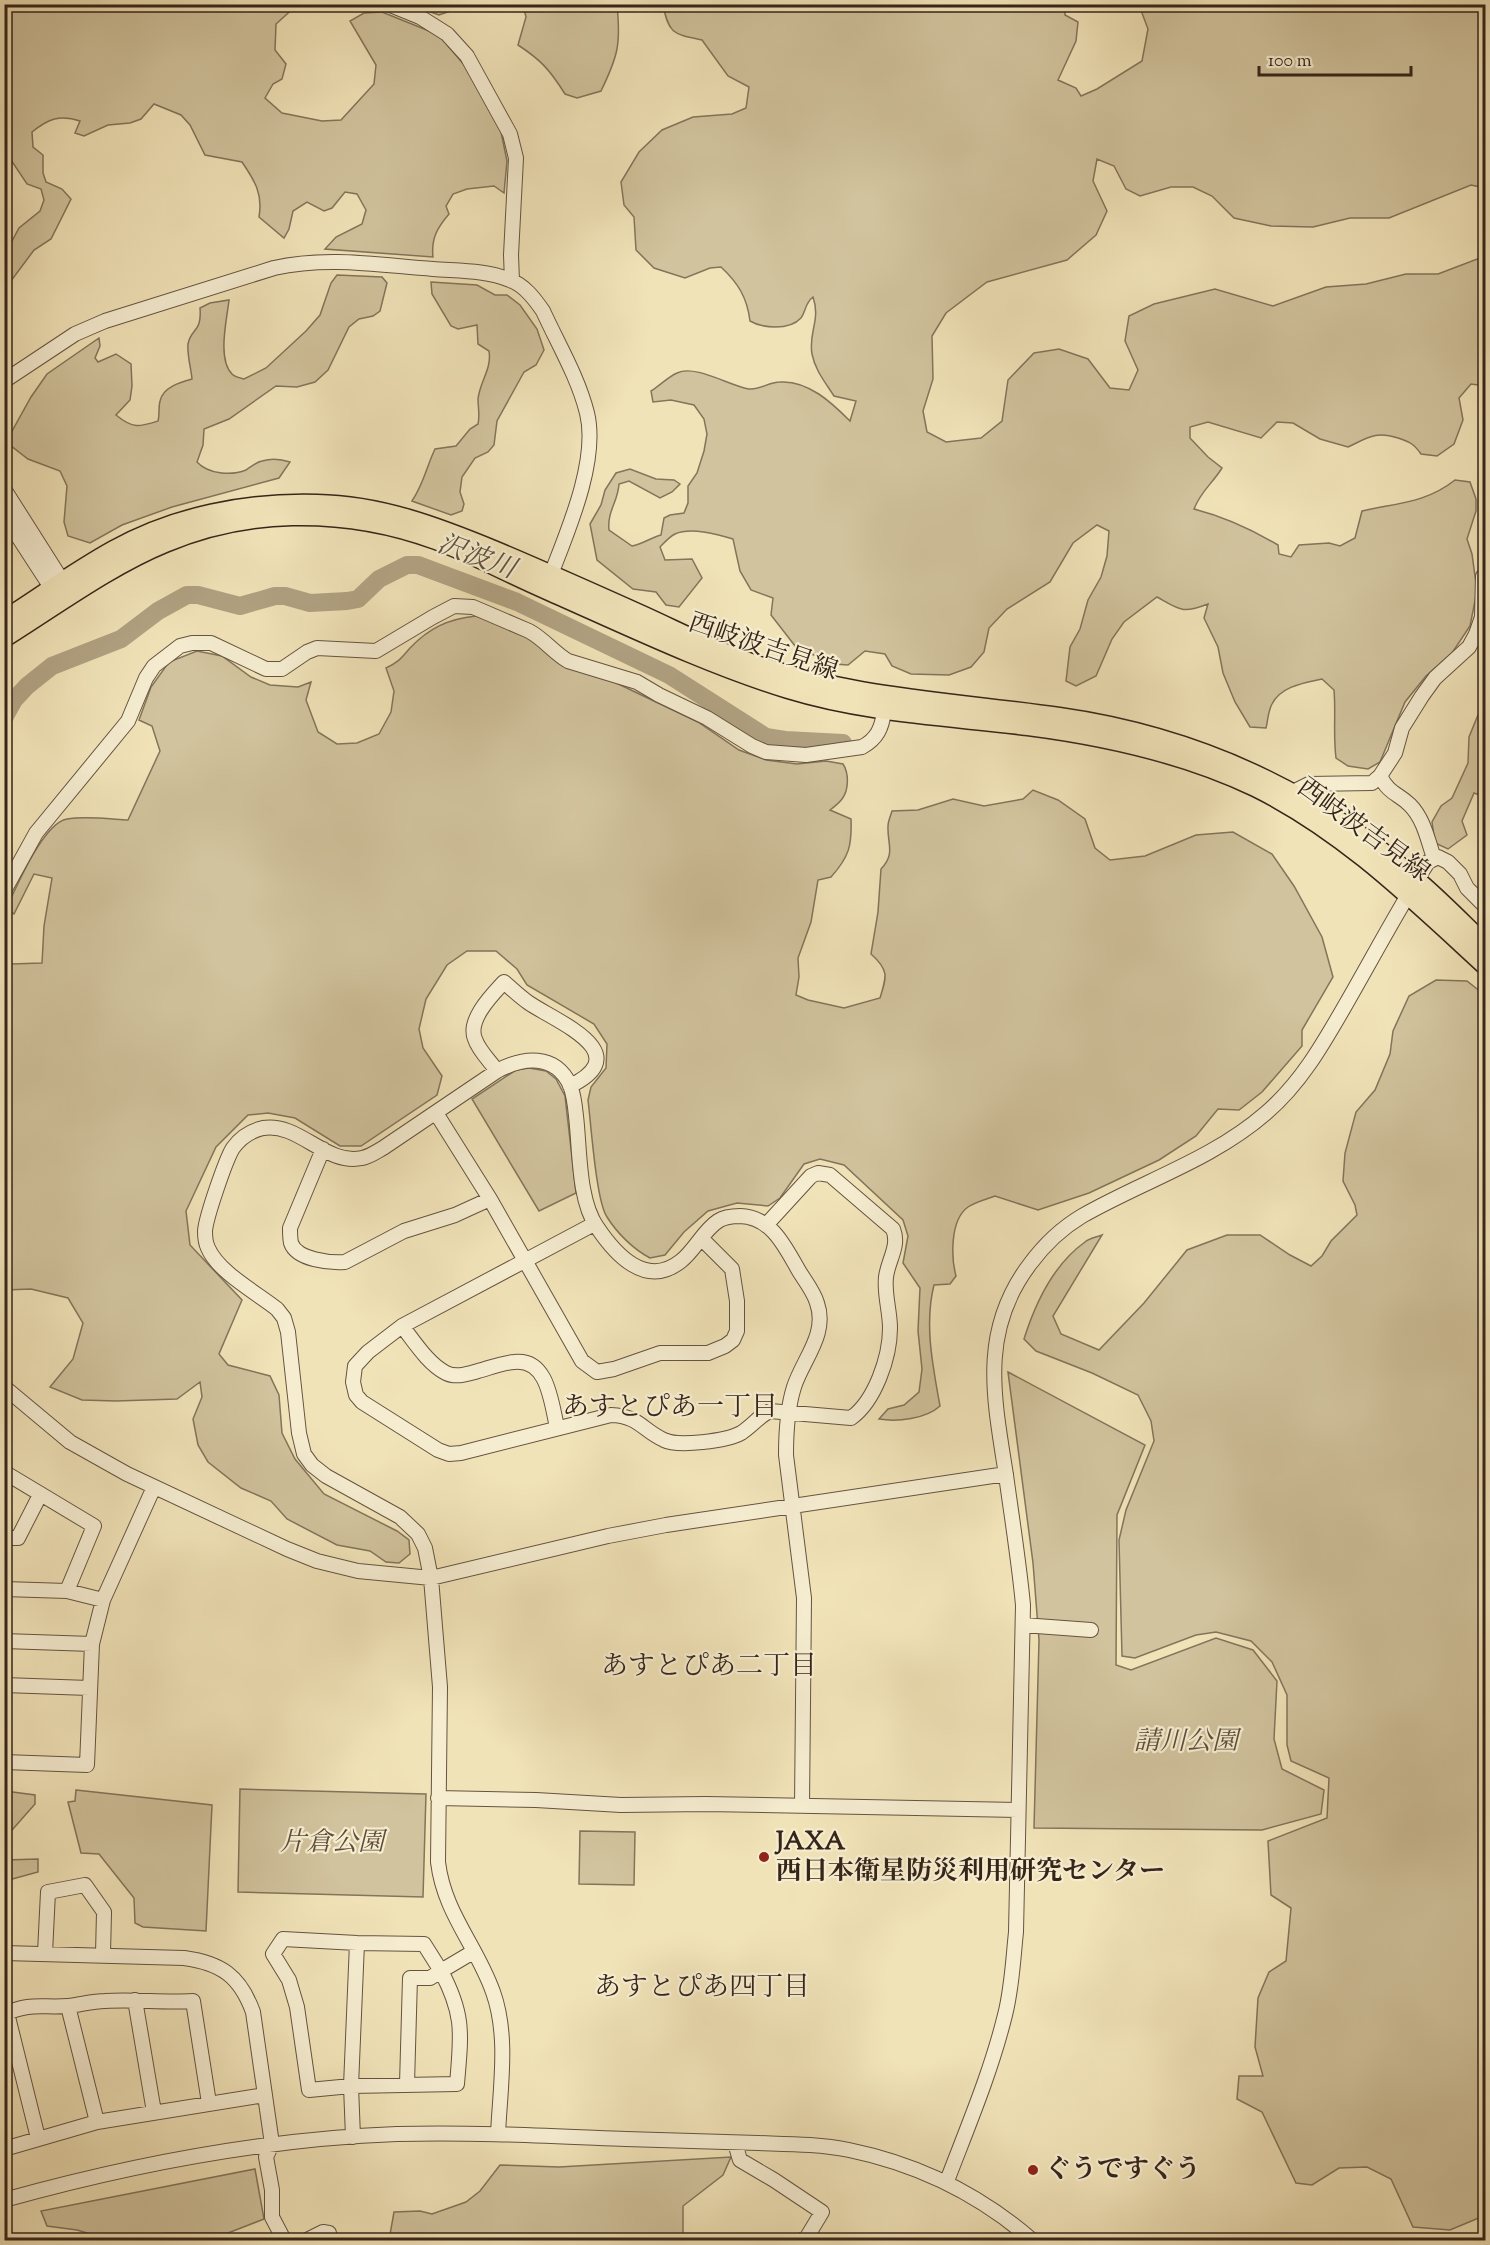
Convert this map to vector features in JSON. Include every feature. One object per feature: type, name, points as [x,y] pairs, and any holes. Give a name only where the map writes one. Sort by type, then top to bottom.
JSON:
[{"type":"main road","name":"西岐波吉見線","points":[[4,638],[115,549],[158,530],[222,512],[280,504],[321,504],[367,508],[451,532],[700,656],[784,688],[884,711],[1100,736],[1179,757],[1256,787],[1288,805],[1413,887],[1485,946]]},
{"type":"main road","name":"西岐波吉見線","points":[[548,582],[750,663],[794,676],[849,689],[1063,718],[1140,732],[1220,758],[1293,792],[1372,844],[1485,966]]},
{"type":"main road","name":"西岐波吉見線","points":[[4,620],[61,590]]},
{"type":"street","points":[[388,4],[420,17],[447,34],[467,56],[510,134],[516,158],[511,255],[512,281]]},
{"type":"street","points":[[4,381],[75,334],[105,321],[295,263],[315,261],[357,263],[474,272],[495,275],[512,281],[535,299],[543,311],[580,391],[590,430],[585,472],[548,582]]},
{"type":"street","points":[[4,489],[61,590]]},
{"type":"street","points":[[4,515],[61,590]]},
{"type":"street","points":[[1293,792],[1310,784],[1372,783],[1380,776],[1395,753],[1402,728],[1422,696],[1435,678],[1469,647],[1476,634],[1482,617],[1483,576],[1485,577]]},
{"type":"street","points":[[4,891],[36,833],[128,721],[146,678],[154,666],[180,646],[192,642],[211,643],[266,669],[282,669],[317,648],[376,651],[454,606],[463,606],[472,607],[529,631],[538,636],[557,655],[568,661],[637,682],[659,696],[707,717],[766,753],[806,755],[862,747],[882,729],[884,711]]},
{"type":"street","points":[[1380,776],[1386,788],[1410,805],[1417,814],[1434,858]]},
{"type":"street","points":[[947,2181],[992,2061],[1005,2014],[1012,1976],[1016,1932],[1023,1625],[1019,1560],[994,1397],[993,1366],[999,1326],[1005,1305],[1023,1274],[1045,1246],[1081,1216],[1202,1157],[1240,1134],[1285,1095],[1323,1044],[1428,862],[1438,857],[1448,862],[1485,907]]},
{"type":"street","points":[[497,1071],[473,1037],[473,1029],[481,1007],[504,982],[528,1002],[585,1037],[594,1047],[595,1068],[590,1075],[570,1086]]},
{"type":"street","points":[[498,2134],[501,2027],[493,1992],[453,1915],[442,1887],[437,1854],[440,1687],[431,1578],[425,1548],[418,1534],[400,1517],[326,1476],[312,1465],[304,1454],[299,1433],[288,1332],[284,1318],[277,1309],[220,1266],[208,1249],[205,1233],[207,1217],[232,1150],[240,1139],[251,1132],[265,1128],[280,1128],[338,1156],[352,1159],[364,1158],[497,1071],[514,1062],[543,1061],[564,1075],[570,1086],[575,1101],[584,1194],[594,1224],[622,1259],[634,1267],[658,1270],[681,1261],[718,1221],[732,1216],[746,1216],[767,1224],[783,1243],[817,1301],[821,1327],[794,1388],[789,1412],[786,1455],[804,1598],[802,1806]]},
{"type":"street","points":[[436,1113],[490,1199],[582,1360],[597,1372],[604,1372],[660,1353],[708,1353],[733,1340],[737,1331],[737,1301],[732,1269],[702,1239]]},
{"type":"street","points":[[323,1149],[290,1228],[291,1241],[295,1250],[316,1259],[335,1263],[345,1262],[404,1231],[455,1215],[490,1199]]},
{"type":"street","points":[[594,1224],[402,1326],[354,1366],[353,1382],[356,1395],[372,1409],[438,1450],[449,1454],[461,1453],[611,1414],[634,1419],[662,1440],[672,1443],[734,1436],[770,1411],[851,1418],[869,1400],[888,1352],[890,1328],[886,1277],[896,1245],[893,1229],[830,1175],[818,1173],[805,1180],[767,1224]]},
{"type":"street","points":[[402,1326],[434,1364],[453,1375],[465,1375],[512,1362],[534,1365],[545,1381],[557,1427]]},
{"type":"street","points":[[4,1387],[70,1442],[154,1487],[287,1549],[317,1561],[358,1571],[431,1578],[608,1536],[1005,1474]]},
{"type":"street","points":[[4,1472],[93,1526],[67,1591]]},
{"type":"street","points":[[4,1762],[87,1765],[92,1644],[103,1600],[154,1487]]},
{"type":"street","points":[[4,1538],[18,1538],[40,1495]]},
{"type":"street","points":[[4,1589],[67,1591],[103,1600]]},
{"type":"street","points":[[1023,1625],[1091,1630]]},
{"type":"street","points":[[4,1641],[92,1644]]},
{"type":"street","points":[[4,1685],[89,1688]]},
{"type":"street","points":[[438,1798],[621,1805],[706,1804],[1018,1810]]},
{"type":"street","points":[[45,1953],[48,1892],[85,1885],[104,1912],[103,1954]]},
{"type":"street","points":[[283,1939],[424,1944],[441,1971],[452,1993],[461,2029],[457,2084],[351,2086],[309,2090],[297,2007],[289,1980],[273,1954],[283,1939]]},
{"type":"street","points":[[352,2137],[351,2086],[357,1943]]},
{"type":"street","points":[[407,2085],[410,1978],[430,1978],[473,1952]]},
{"type":"street","points":[[4,1953],[184,1958],[204,1961],[223,1970],[238,1982],[247,1995],[253,2012],[272,2144],[266,2157],[273,2190],[272,2217],[284,2241]]},
{"type":"street","points":[[38,2138],[5,2014],[28,2005],[68,2006],[103,2001],[135,2000],[169,2003],[193,2001],[209,2103]]},
{"type":"street","points":[[135,2000],[154,2112]]},
{"type":"street","points":[[68,2006],[97,2122]]},
{"type":"street","points":[[4,2150],[97,2122],[265,2096]]},
{"type":"street","points":[[4,2200],[77,2180],[205,2153],[352,2137],[398,2134],[498,2134],[810,2145],[847,2149],[895,2162],[947,2181],[1002,2215],[1032,2241]]},
{"type":"street","points":[[735,2143],[740,2160],[822,2212],[807,2237],[802,2241]]},
{"type":"street","points":[[4,2232],[7,2241]]},
{"type":"street","points":[[307,2241],[323,2232],[329,2233]]},
{"type":"green space","points":[[5,5],[297,5],[276,24],[275,50],[286,64],[282,79],[273,84],[265,98],[282,113],[322,121],[341,120],[374,84],[376,65],[350,21],[364,13],[382,12],[439,35],[465,66],[500,127],[507,161],[504,193],[494,186],[467,189],[453,194],[446,206],[449,214],[434,239],[433,257],[325,249],[336,237],[362,224],[366,210],[357,194],[345,192],[332,208],[324,211],[307,202],[293,211],[289,229],[284,238],[259,217],[260,201],[257,188],[242,162],[205,155],[190,125],[181,115],[154,104],[141,119],[130,123],[108,125],[84,136],[75,133],[80,121],[66,118],[54,119],[32,132],[33,147],[43,155],[43,173],[46,182],[62,189],[71,199],[51,239],[34,250],[5,289],[5,254],[19,228],[40,211],[44,200],[41,189],[27,184],[5,151]]},
{"type":"green space","points":[[411,5],[460,5],[456,9],[439,15]]},
{"type":"green space","points":[[523,5],[617,5],[619,30],[617,50],[601,91],[577,98],[565,94],[545,66],[518,45],[526,17]]},
{"type":"green space","points":[[663,5],[1065,5],[1065,15],[1078,22],[1076,41],[1058,80],[1076,88],[1081,96],[1097,89],[1142,61],[1148,29],[1139,5],[1485,5],[1485,188],[1471,185],[1389,218],[1350,218],[1313,227],[1271,226],[1234,218],[1212,196],[1193,187],[1171,187],[1140,196],[1126,189],[1114,166],[1097,159],[1093,181],[1107,211],[1096,235],[1067,260],[987,282],[946,313],[932,336],[933,379],[923,411],[927,432],[946,442],[981,438],[1002,421],[1008,380],[1034,353],[1059,349],[1088,359],[1110,388],[1129,390],[1138,370],[1125,341],[1129,316],[1154,304],[1215,289],[1273,306],[1326,287],[1366,284],[1406,274],[1438,274],[1485,256],[1485,386],[1471,384],[1459,398],[1463,420],[1454,444],[1437,456],[1421,454],[1409,442],[1384,435],[1367,438],[1348,447],[1320,439],[1293,423],[1277,422],[1261,438],[1208,422],[1190,427],[1190,438],[1222,468],[1200,497],[1194,509],[1248,529],[1278,545],[1279,554],[1291,557],[1299,545],[1329,543],[1340,546],[1355,538],[1362,511],[1422,498],[1455,480],[1470,482],[1476,499],[1476,511],[1467,539],[1472,554],[1477,591],[1470,626],[1452,653],[1426,676],[1405,702],[1380,762],[1368,769],[1348,766],[1336,758],[1334,690],[1322,679],[1294,686],[1281,693],[1271,707],[1266,728],[1250,727],[1235,702],[1223,673],[1218,647],[1204,618],[1208,604],[1187,610],[1157,597],[1124,622],[1112,639],[1096,676],[1076,686],[1066,681],[1070,647],[1080,629],[1088,600],[1101,577],[1107,556],[1109,531],[1097,525],[1073,543],[1050,582],[1007,609],[989,628],[984,652],[971,667],[949,675],[911,674],[892,666],[885,654],[865,651],[848,665],[834,664],[822,657],[799,651],[771,615],[773,598],[751,590],[740,571],[733,539],[704,532],[688,531],[675,534],[660,547],[665,560],[692,559],[702,578],[679,607],[666,605],[656,592],[633,589],[597,560],[590,524],[601,505],[605,490],[616,473],[630,469],[656,479],[674,480],[680,484],[672,492],[660,498],[629,481],[619,484],[609,530],[632,546],[661,535],[664,518],[684,513],[688,503],[688,486],[697,473],[707,434],[704,419],[694,405],[671,400],[653,402],[651,391],[677,373],[693,371],[703,373],[749,389],[776,382],[790,382],[819,394],[850,421],[856,401],[834,396],[815,365],[811,346],[816,313],[813,297],[808,302],[801,318],[796,322],[783,327],[761,325],[750,321],[741,291],[721,267],[710,268],[685,278],[654,268],[636,250],[634,217],[624,205],[621,182],[639,152],[662,130],[693,117],[732,114],[746,108],[749,87],[728,76],[702,40],[674,31],[670,27]]},
{"type":"green space","points":[[337,275],[382,277],[387,283],[380,311],[373,316],[359,319],[349,327],[328,370],[315,382],[297,387],[276,386],[229,419],[204,429],[203,445],[197,462],[202,466],[220,473],[234,473],[266,460],[276,459],[290,462],[279,478],[172,507],[122,525],[90,543],[68,536],[64,522],[67,486],[60,471],[28,459],[6,442],[31,397],[47,374],[99,338],[100,346],[95,358],[98,362],[116,354],[131,364],[130,400],[116,415],[136,426],[158,421],[160,401],[165,392],[173,386],[192,379],[188,344],[198,326],[200,308],[210,303],[229,300],[224,338],[225,359],[232,374],[244,379],[266,368],[306,331],[320,315],[331,283]]},
{"type":"green space","points":[[431,282],[477,285],[495,295],[507,295],[520,305],[537,329],[544,350],[536,365],[524,372],[497,421],[494,445],[488,452],[475,458],[462,477],[460,492],[464,504],[462,511],[451,515],[412,501],[435,449],[456,446],[470,429],[478,424],[478,399],[489,364],[489,351],[478,344],[477,325],[458,329],[451,326],[432,294]]},
{"type":"green space","points":[[476,616],[532,636],[589,670],[698,722],[739,750],[766,760],[797,764],[826,761],[843,764],[847,777],[846,791],[841,800],[830,810],[851,819],[850,844],[846,857],[831,877],[818,880],[811,922],[798,958],[799,977],[796,995],[844,1008],[880,998],[885,979],[884,969],[871,954],[878,912],[881,869],[890,853],[888,826],[892,811],[918,810],[953,799],[984,806],[1023,799],[1033,790],[1058,800],[1085,819],[1095,848],[1110,860],[1145,856],[1196,835],[1233,832],[1272,854],[1294,886],[1322,937],[1333,977],[1302,1030],[1302,1046],[1262,1092],[1239,1110],[1218,1109],[1196,1136],[1159,1160],[1089,1193],[1038,1210],[995,1196],[968,1207],[958,1221],[953,1239],[956,1276],[950,1284],[934,1285],[931,1300],[931,1345],[940,1406],[919,1417],[886,1420],[879,1419],[888,1409],[904,1405],[919,1392],[922,1369],[918,1331],[920,1288],[903,1263],[908,1236],[903,1220],[844,1165],[820,1159],[804,1164],[780,1198],[768,1206],[737,1203],[708,1211],[684,1232],[665,1255],[650,1258],[626,1240],[616,1229],[607,1217],[600,1195],[588,1100],[591,1087],[606,1068],[607,1044],[594,1024],[527,985],[517,969],[496,951],[467,951],[447,965],[426,999],[419,1029],[423,1048],[442,1076],[437,1095],[361,1146],[340,1146],[295,1118],[268,1113],[248,1115],[216,1147],[186,1211],[190,1245],[242,1300],[219,1354],[228,1365],[270,1376],[279,1395],[282,1433],[295,1459],[324,1494],[397,1531],[409,1540],[410,1554],[399,1563],[386,1562],[370,1551],[337,1545],[287,1519],[271,1501],[241,1488],[208,1462],[198,1445],[193,1419],[202,1397],[200,1382],[177,1399],[82,1400],[50,1387],[73,1359],[83,1323],[68,1298],[31,1289],[5,1290],[4,931],[11,964],[42,963],[44,926],[52,878],[34,874],[14,914],[6,909],[31,858],[58,823],[67,819],[82,818],[128,820],[160,751],[152,726],[139,720],[151,687],[169,662],[197,651],[222,656],[251,677],[270,685],[298,687],[311,682],[306,700],[318,732],[337,744],[357,743],[379,734],[391,712],[394,691],[386,668],[397,662],[417,641],[432,630],[457,619]]},
{"type":"green space","points":[[1485,711],[1485,797],[1474,793],[1462,821],[1467,835],[1448,849],[1435,843],[1432,822],[1441,806],[1452,798],[1468,763],[1469,737],[1478,715]]},
{"type":"green space","points":[[1436,980],[1467,981],[1486,996],[1486,2215],[1450,2230],[1413,2227],[1391,2179],[1367,2167],[1339,2168],[1312,2185],[1296,2183],[1262,2112],[1237,2099],[1239,2076],[1263,2076],[1255,2047],[1258,1998],[1269,1972],[1286,1961],[1291,1908],[1271,1895],[1268,1841],[1327,1818],[1329,1778],[1291,1761],[1287,1745],[1287,1695],[1272,1662],[1251,1641],[1216,1632],[1196,1635],[1135,1658],[1122,1656],[1119,1540],[1126,1510],[1154,1441],[1151,1421],[1138,1395],[1092,1373],[1036,1351],[1024,1339],[1040,1299],[1055,1273],[1074,1251],[1087,1241],[1102,1235],[1053,1316],[1061,1334],[1099,1350],[1144,1303],[1187,1250],[1227,1235],[1260,1235],[1311,1266],[1322,1256],[1331,1241],[1357,1215],[1355,1205],[1343,1181],[1345,1153],[1356,1112],[1375,1090],[1390,1054],[1393,1031],[1409,996]]},
{"type":"green space","points":[[529,1068],[546,1071],[556,1079],[565,1096],[576,1193],[539,1211],[472,1099],[516,1070]]},
{"type":"green space","name":"請川公園","points":[[1008,1372],[1145,1445],[1117,1515],[1116,1665],[1131,1670],[1216,1638],[1253,1650],[1277,1681],[1274,1739],[1282,1769],[1324,1790],[1321,1814],[1262,1830],[1034,1828],[1039,1640],[1033,1563]]},
{"type":"green space","name":"片倉公園","points":[[240,1789],[426,1794],[423,1897],[238,1892]]},
{"type":"green space","points":[[76,1790],[212,1805],[206,1931],[143,1927],[135,1923],[134,1898],[99,1854],[81,1853],[68,1802],[75,1801]]},
{"type":"green space","points":[[5,1791],[35,1795],[35,1804],[5,1838]]},
{"type":"green space","points":[[580,1831],[635,1832],[634,1885],[579,1884]]},
{"type":"green space","points":[[38,1859],[38,1872],[5,1881],[5,1860]]},
{"type":"green space","points":[[731,2157],[723,2175],[683,2206],[683,2240],[389,2240],[394,2212],[420,2211],[432,2214],[466,2202],[480,2191],[500,2165],[559,2167]]},
{"type":"green space","points":[[255,2169],[264,2219],[228,2233],[166,2233],[104,2238],[77,2230],[47,2226],[41,2211]]},
{"type":"waterway","name":"沢波川","points":[[4,718],[14,700],[52,666],[121,639],[158,611],[187,595],[198,595],[240,606],[275,596],[285,596],[310,603],[347,601],[358,599],[379,579],[407,565],[418,565],[517,602],[669,675],[766,737],[843,743]]},
{"type":"place","name":"JAXA 西日本衛星防災利用研究センター","points":[[764,1857]]},
{"type":"place","name":"ぐうですぐう","points":[[1033,2170]]},
{"type":"district","name":"あすとぴあ一丁目","points":[[670,1408]]},
{"type":"district","name":"あすとぴあ二丁目","points":[[709,1667]]},
{"type":"district","name":"あすとぴあ四丁目","points":[[702,1988]]}]
